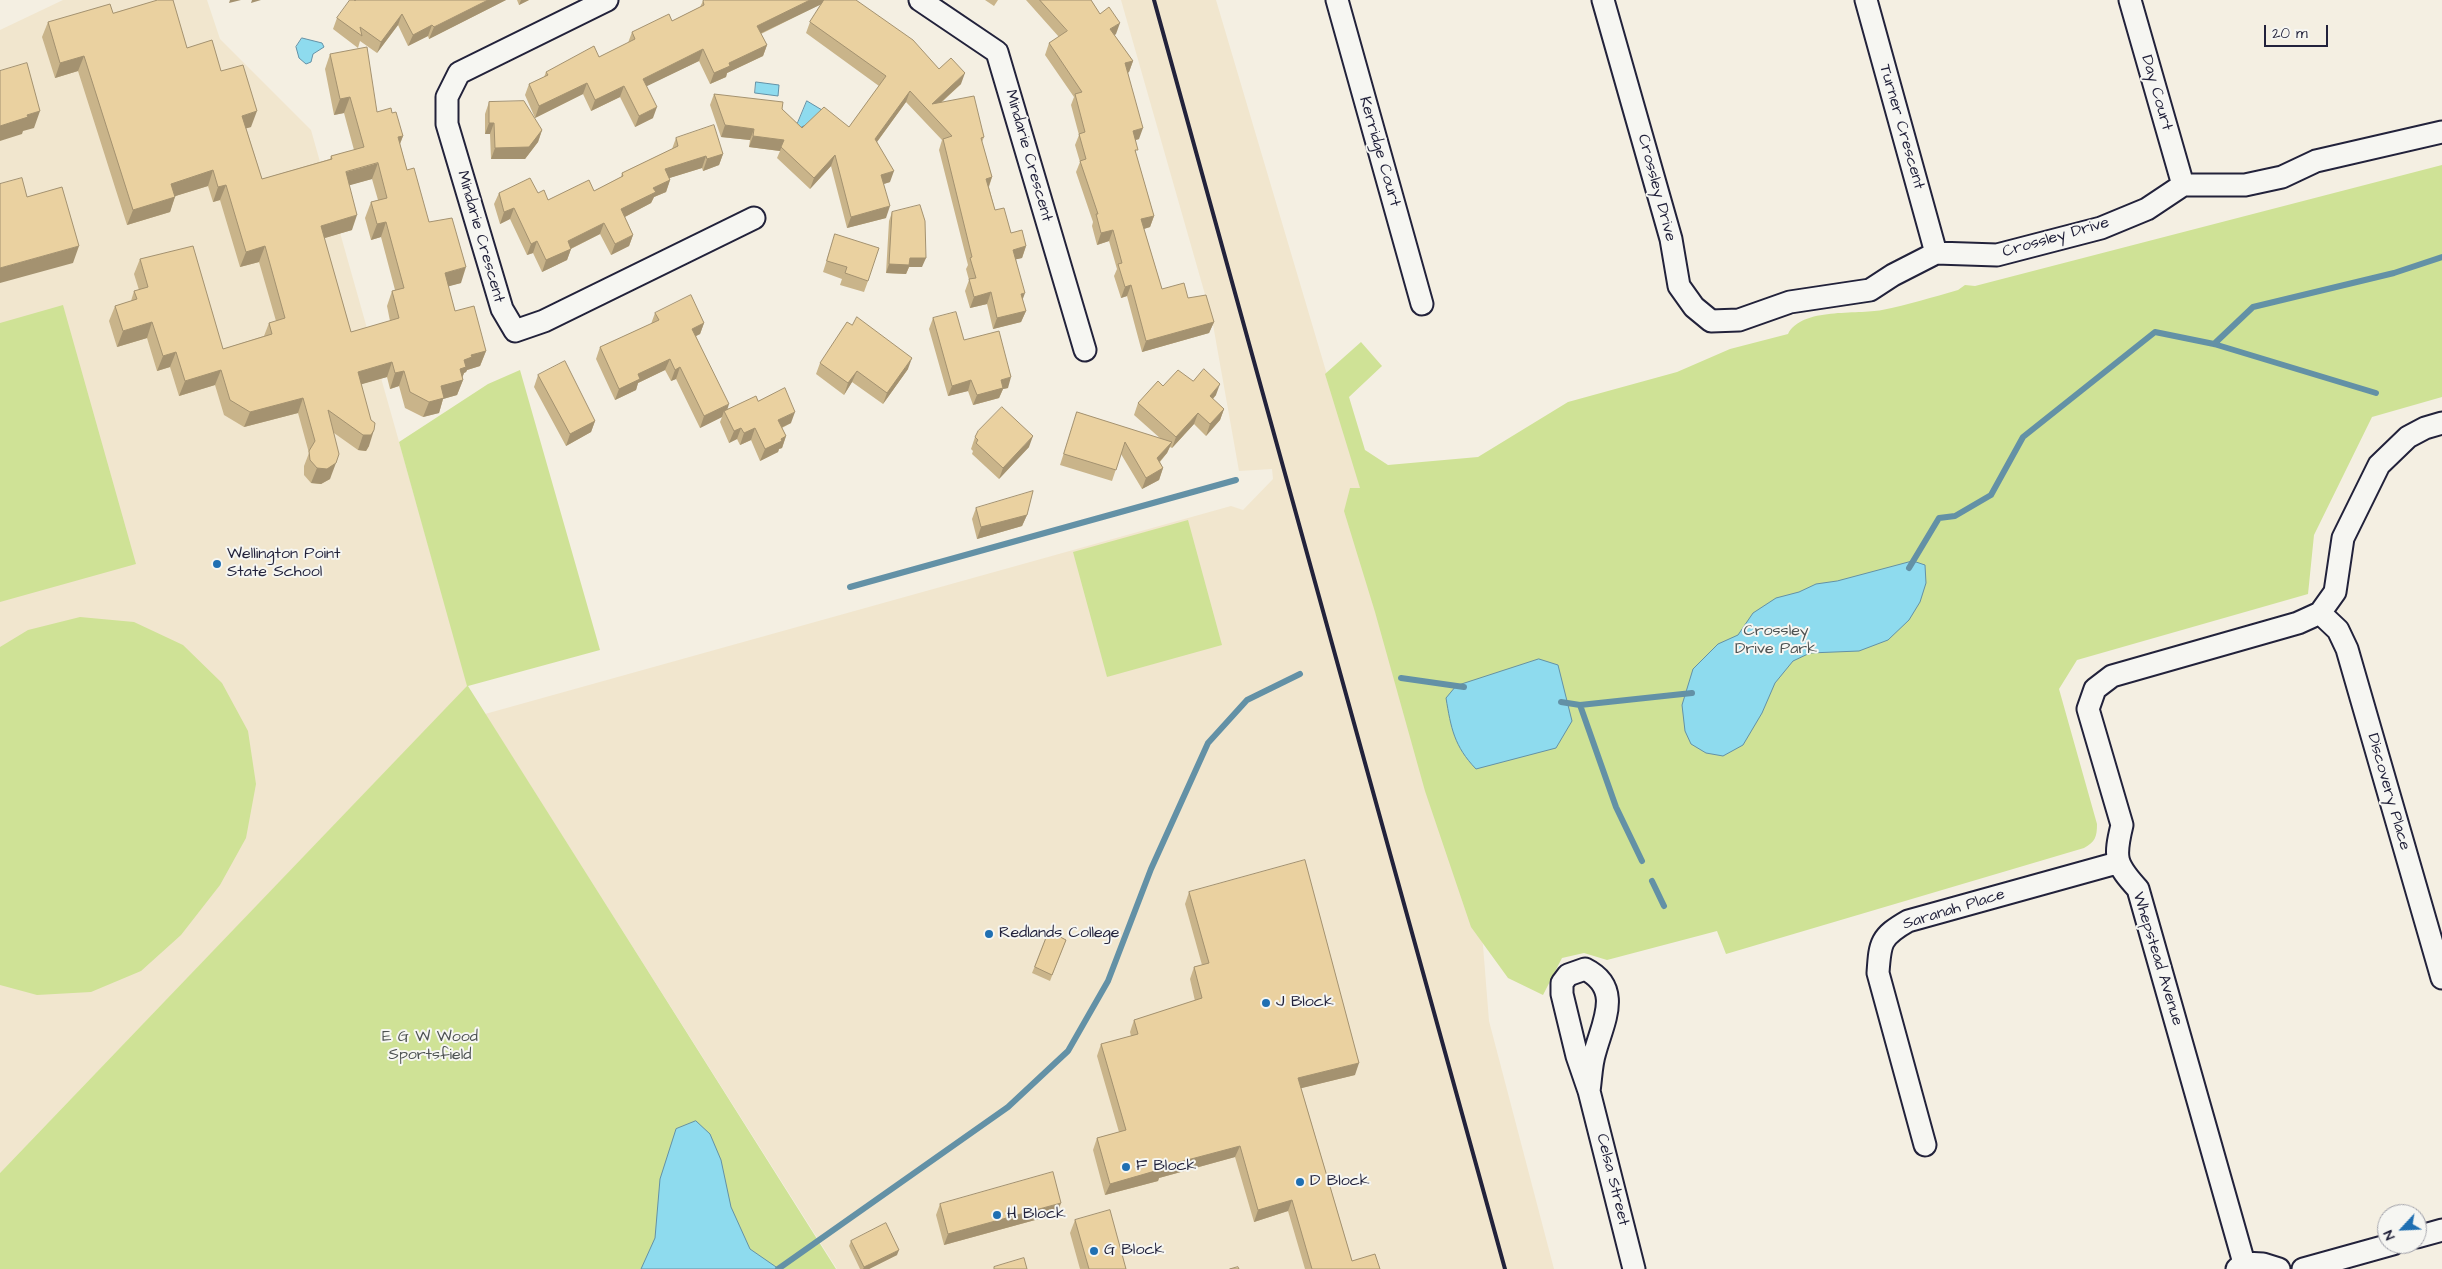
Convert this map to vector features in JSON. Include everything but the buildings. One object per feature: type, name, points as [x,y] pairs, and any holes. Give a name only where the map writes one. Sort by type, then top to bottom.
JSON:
[{"type":"street","name":"Mindarie Crescent","points":[[607,0],[459,73],[447,98],[447,124],[502,309],[515,331],[544,321],[754,218]]},
{"type":"street","name":"Mindarie Crescent","points":[[920,0],[997,52],[1086,350]]},
{"type":"street","name":"Kerridge Court","points":[[1337,0],[1422,304]]},
{"type":"street","name":"Crossley Drive","points":[[1603,0],[1671,240],[1679,286],[1694,307],[1711,321],[1739,320],[1790,302],[1870,290],[1893,275],[1936,253],[1997,255],[2101,228],[2147,209],[2183,185]]},
{"type":"street","name":"Turner Crescent","points":[[1866,0],[1936,253]]},
{"type":"street","name":"Day Court","points":[[2130,0],[2183,185]]},
{"type":"street","points":[[2183,185],[2245,185],[2282,177],[2316,161],[2442,132]]},
{"type":"street","points":[[2117,863],[2117,844],[2122,825],[2088,708],[2095,689],[2112,676],[2298,623],[2320,613],[2335,592],[2342,538],[2379,465],[2408,436],[2442,423]]},
{"type":"street","name":"Discovery Place","points":[[2320,613],[2338,630],[2348,649],[2442,978]]},
{"type":"street","name":"Saranah Place","points":[[1925,1145],[1878,973],[1880,948],[1889,931],[1908,921],[2117,863]]},
{"type":"street","name":"Whepstead Avenue","points":[[2117,863],[2138,889],[2241,1266]]},
{"type":"street","name":"Celsa Street","points":[[1589,1091],[1594,1054],[1608,1008],[1601,980],[1585,969],[1568,975],[1562,983],[1562,994],[1577,1056],[1589,1091],[1634,1269]]},
{"type":"street","points":[[2427,1234],[2442,1230]]},
{"type":"street","points":[[2303,1269],[2377,1248]]},
{"type":"street","points":[[2241,1266],[2279,1269]]},
{"type":"shaded area","name":"Wellington Point State School","points":[[63,0],[207,0],[220,39],[311,130],[468,686],[0,1173],[0,30]]},
{"type":"shaded area","name":"Redlands College","points":[[1121,0],[1216,0],[1408,648],[1482,933],[1489,1021],[1554,1269],[837,1269],[485,714],[1231,506],[1243,510],[1273,479],[1272,469],[1239,471],[1212,319]]},
{"type":"green space","name":"Crossley Drive Park","points":[[2442,165],[2442,397],[2372,417],[2314,535],[2308,594],[2077,660],[2059,689],[2097,824],[2096,836],[2091,844],[2084,848],[1726,954],[1717,931],[1607,960],[1584,953],[1562,958],[1543,995],[1508,978],[1471,927],[1425,791],[1375,612],[1344,511],[1350,488],[1360,488],[1325,374],[1361,342],[1382,366],[1349,397],[1365,450],[1388,465],[1478,457],[1568,402],[1677,372],[1730,349],[1788,334],[1795,325],[1817,316],[1882,310],[1901,306],[1958,290],[1965,285],[1975,286]]},
{"type":"green space","points":[[63,305],[136,564],[0,602],[0,323]]},
{"type":"green space","name":"E G W Wood Sportsfield","points":[[520,370],[600,650],[468,686],[836,1269],[0,1269],[0,1173],[467,686],[399,442],[488,384]]},
{"type":"green space","points":[[1188,520],[1222,645],[1107,677],[1073,552]]},
{"type":"green space","points":[[80,617],[134,622],[183,645],[222,683],[248,731],[256,784],[246,838],[220,885],[181,935],[141,971],[91,992],[37,995],[0,985],[0,647],[28,630]]},
{"type":"water","points":[[302,38],[322,43],[324,47],[313,54],[311,62],[306,64],[299,58],[296,47]]},
{"type":"water","points":[[756,82],[779,85],[778,96],[755,93]]},
{"type":"water","points":[[807,101],[827,113],[800,128],[797,125]]},
{"type":"water","points":[[1913,561],[1925,565],[1926,583],[1920,602],[1909,620],[1888,640],[1859,651],[1810,653],[1793,661],[1775,683],[1762,713],[1743,745],[1723,756],[1706,753],[1691,744],[1685,731],[1682,705],[1693,669],[1718,644],[1738,635],[1753,613],[1776,598],[1799,592],[1816,584],[1837,581]]},
{"type":"water","points":[[1539,659],[1558,665],[1572,721],[1556,748],[1476,769],[1458,744],[1446,698],[1456,686]]},
{"type":"water","points":[[696,1121],[710,1134],[721,1160],[731,1207],[750,1249],[779,1269],[641,1269],[655,1238],[660,1179],[676,1129]]},
{"type":"waterway","points":[[2214,344],[2253,307],[2394,273],[2442,257]]},
{"type":"waterway","points":[[1909,568],[1939,518],[1955,516],[1991,495],[2023,437],[2155,332],[2214,344],[2376,393]]},
{"type":"waterway","points":[[850,587],[1236,480]]},
{"type":"waterway","points":[[778,1269],[1008,1107],[1068,1051],[1108,981],[1151,869],[1208,743],[1247,700],[1300,674]]},
{"type":"waterway","points":[[1401,678],[1464,687]]},
{"type":"waterway","points":[[1561,702],[1580,705],[1692,693]]},
{"type":"waterway","points":[[1580,705],[1616,807],[1642,861]]},
{"type":"waterway","points":[[1652,881],[1664,906]]},
{"type":"railway","points":[[1154,0],[1505,1269]]},
{"type":"place","name":"Wellington Point State School","points":[[217,564]]},
{"type":"place","name":"Redlands College","points":[[989,934]]},
{"type":"place","name":"J Block","points":[[1266,1003]]},
{"type":"place","name":"F Block","points":[[1126,1167]]},
{"type":"place","name":"D Block","points":[[1300,1182]]},
{"type":"place","name":"H Block","points":[[997,1215]]},
{"type":"place","name":"G Block","points":[[1094,1251]]}]
